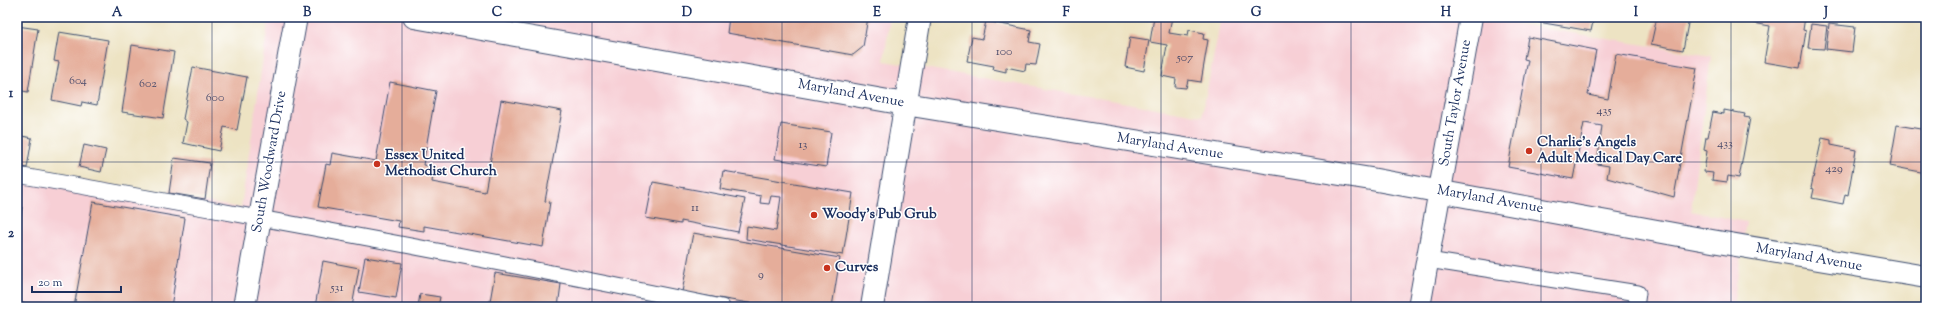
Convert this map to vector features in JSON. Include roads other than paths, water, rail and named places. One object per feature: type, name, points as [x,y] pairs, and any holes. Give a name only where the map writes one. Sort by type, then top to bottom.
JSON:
[{"type":"street","name":"South Woodward Drive","points":[[244,307],[296,17]]},
{"type":"street","name":"Maryland Avenue","points":[[414,17],[905,104],[1440,191],[1712,242],[1926,277]]},
{"type":"street","points":[[872,307],[920,17]]},
{"type":"street","name":"South Taylor Avenue","points":[[1419,307],[1471,17]]},
{"type":"lane","points":[[17,175],[260,217],[508,264],[722,307]]},
{"type":"lane","points":[[1428,260],[1637,300]]},
{"type":"place","name":"Charlie’s Angels Adult Medical Day Care","points":[[1529,151]]},
{"type":"place","name":"Essex United Methodist Church","points":[[377,164]]},
{"type":"place","name":"Woody's Pub Grub","points":[[814,215]]},
{"type":"place","name":"Curves","points":[[827,268]]}]
